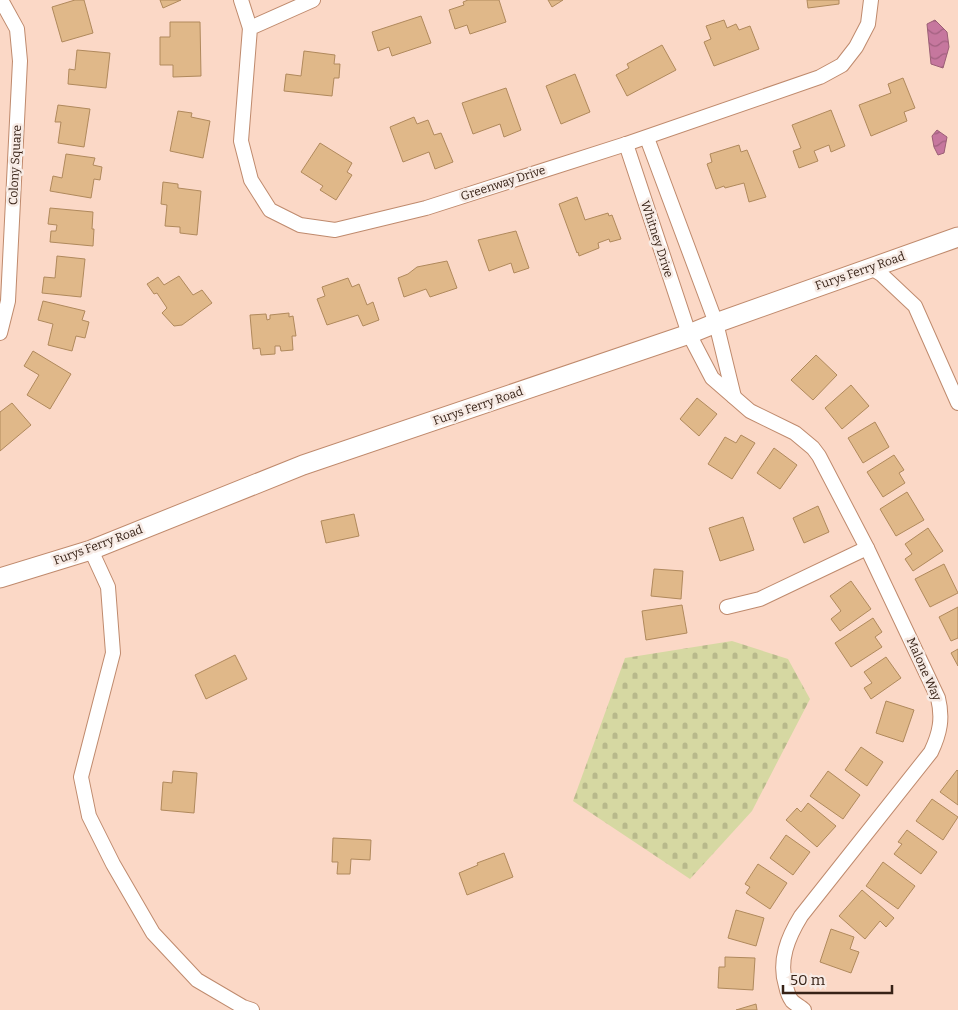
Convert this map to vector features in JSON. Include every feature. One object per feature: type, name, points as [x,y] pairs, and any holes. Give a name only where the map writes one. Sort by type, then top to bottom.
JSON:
[{"type":"main road","name":"Furys Ferry Road","points":[[0,578],[91,550],[304,465],[688,334],[958,237]]},
{"type":"street","name":"Colony Square","points":[[0,334],[8,301],[20,60],[17,29],[1,0]]},
{"type":"street","name":"Greenway Drive","points":[[241,0],[250,28],[241,141],[252,180],[270,210],[300,225],[335,230],[426,208],[647,138],[820,77],[842,65],[856,47],[868,24],[870,0]]},
{"type":"street","points":[[250,28],[313,0]]},
{"type":"street","name":"Whitney Drive","points":[[647,138],[716,323]]},
{"type":"street","name":"Whitney Drive","points":[[626,144],[688,334]]},
{"type":"street","points":[[870,268],[881,274],[914,306],[958,404]]},
{"type":"street","points":[[716,323],[734,397]]},
{"type":"street","name":"Malone Way","points":[[688,334],[712,378],[750,411],[795,433],[813,448],[867,548],[938,698],[941,722],[938,737],[931,752],[801,916],[792,931],[785,949],[782,966],[783,979],[792,1001],[804,1010]]},
{"type":"street","points":[[727,607],[760,599],[867,548]]},
{"type":"street","points":[[91,550],[108,587],[113,653],[81,777],[89,816],[153,933],[197,980],[242,1007],[252,1010]]},
{"type":"green space","points":[[732,641],[788,659],[810,699],[752,811],[690,879],[573,801],[625,658]]},
{"type":"water","points":[[935,20],[947,32],[949,47],[943,68],[931,64],[927,24]]},
{"type":"water","points":[[937,130],[947,137],[944,153],[938,155],[932,136]]},
{"type":"building","points":[[75,0],[84,0],[93,33],[62,42],[52,7]]},
{"type":"building","points":[[160,0],[181,0],[163,8]]},
{"type":"building","points":[[468,0],[499,0],[506,22],[470,34],[467,25],[455,29],[449,10],[464,5],[463,2]]},
{"type":"building","points":[[548,0],[563,0],[552,7]]},
{"type":"building","points":[[807,0],[839,0],[839,4],[808,8]]},
{"type":"building","points":[[421,16],[431,43],[392,56],[389,47],[378,51],[372,32]]},
{"type":"building","points":[[724,20],[727,28],[736,24],[739,30],[750,26],[759,49],[714,66],[704,42],[711,39],[706,26]]},
{"type":"building","points":[[170,22],[200,22],[201,76],[173,77],[173,65],[160,65],[160,37],[170,37]]},
{"type":"building","points":[[662,45],[676,70],[627,96],[616,75],[629,68],[627,64]]},
{"type":"building","points":[[77,50],[110,53],[106,88],[68,84],[69,69],[75,70]]},
{"type":"building","points":[[304,51],[335,55],[334,64],[340,64],[339,78],[334,78],[332,96],[284,91],[286,74],[301,76]]},
{"type":"building","points":[[575,74],[590,112],[561,124],[546,86]]},
{"type":"building","points":[[903,78],[915,108],[904,112],[907,121],[871,136],[859,105],[891,93],[888,84]]},
{"type":"building","points":[[506,88],[521,130],[504,137],[500,124],[473,134],[462,103]]},
{"type":"building","points":[[58,105],[90,109],[84,147],[58,143],[61,122],[55,122]]},
{"type":"building","points":[[831,110],[845,146],[831,152],[829,145],[814,151],[818,161],[799,168],[793,151],[801,148],[792,125]]},
{"type":"building","points":[[178,111],[192,113],[191,117],[210,121],[203,158],[170,151]]},
{"type":"building","points":[[414,117],[417,124],[428,120],[434,135],[441,133],[453,162],[435,169],[429,152],[403,162],[390,127]]},
{"type":"building","points":[[320,143],[352,163],[347,172],[352,175],[336,200],[320,190],[323,186],[301,172]]},
{"type":"building","points":[[739,145],[741,152],[747,150],[766,197],[749,202],[744,183],[716,189],[707,164],[712,162],[710,154]]},
{"type":"building","points":[[66,154],[95,158],[93,165],[102,167],[100,180],[94,179],[91,198],[50,191],[53,176],[62,178]]},
{"type":"building","points":[[163,182],[178,184],[178,188],[201,191],[197,235],[180,233],[180,227],[165,226],[167,205],[161,204]]},
{"type":"building","points":[[577,197],[585,220],[608,213],[609,216],[612,215],[621,239],[610,242],[609,239],[598,243],[599,248],[579,256],[559,204]]},
{"type":"building","points":[[50,208],[93,212],[93,246],[50,242],[51,231],[56,231],[57,225],[48,224]]},
{"type":"building","points":[[516,231],[529,268],[514,273],[511,263],[489,271],[478,240]]},
{"type":"building","points":[[57,256],[85,259],[81,297],[42,293],[44,277],[55,278]]},
{"type":"building","points":[[447,261],[457,288],[430,297],[426,289],[404,297],[398,278],[408,274],[417,267]]},
{"type":"building","points":[[179,276],[193,295],[202,290],[212,303],[182,325],[174,326],[162,313],[167,308],[157,293],[154,294],[147,284],[158,277],[164,285]]},
{"type":"building","points":[[348,278],[352,287],[359,284],[367,305],[373,302],[379,320],[363,326],[358,315],[327,325],[317,299],[325,296],[322,287]]},
{"type":"building","points":[[43,301],[85,311],[82,320],[89,322],[85,338],[76,336],[72,351],[48,345],[53,324],[38,320]]},
{"type":"building","points":[[289,313],[289,317],[293,316],[296,336],[292,336],[293,350],[281,351],[280,346],[275,346],[275,354],[261,355],[260,348],[253,349],[250,315],[266,314],[267,320],[270,319],[270,315]]},
{"type":"building","points":[[33,351],[71,374],[50,409],[27,395],[39,375],[24,366]]},
{"type":"building","points":[[816,355],[837,375],[813,400],[791,380]]},
{"type":"building","points":[[851,385],[869,406],[842,429],[825,408]]},
{"type":"building","points":[[697,398],[717,414],[699,436],[680,419]]},
{"type":"building","points":[[12,403],[31,425],[0,451],[0,412]]},
{"type":"building","points":[[875,422],[889,447],[863,463],[848,438]]},
{"type":"building","points":[[741,435],[755,443],[732,479],[708,464],[725,437],[736,443]]},
{"type":"building","points":[[774,448],[797,465],[780,489],[757,473]]},
{"type":"building","points":[[894,455],[904,470],[899,473],[905,483],[883,497],[867,472]]},
{"type":"building","points":[[907,492],[924,520],[896,536],[880,509]]},
{"type":"building","points":[[818,506],[829,532],[804,543],[793,518]]},
{"type":"building","points":[[354,514],[359,536],[326,543],[321,521]]},
{"type":"building","points":[[743,517],[754,550],[720,561],[709,528]]},
{"type":"building","points":[[928,528],[943,551],[913,571],[905,559],[912,554],[905,544]]},
{"type":"building","points":[[944,564],[958,593],[930,607],[915,579]]},
{"type":"building","points":[[654,569],[683,571],[681,599],[651,596]]},
{"type":"building","points":[[851,581],[871,609],[840,631],[831,619],[841,611],[830,596]]},
{"type":"building","points":[[682,605],[687,633],[646,640],[642,611]]},
{"type":"building","points":[[958,607],[958,638],[951,641],[939,617]]},
{"type":"building","points":[[873,618],[882,632],[875,637],[882,647],[851,667],[835,643]]},
{"type":"building","points":[[958,649],[958,666],[951,653]]},
{"type":"building","points":[[235,655],[247,679],[206,699],[195,675]]},
{"type":"building","points":[[886,657],[901,678],[871,699],[864,688],[872,683],[864,672]]},
{"type":"building","points":[[886,701],[914,710],[903,742],[876,733]]},
{"type":"building","points":[[861,747],[883,762],[867,786],[845,770]]},
{"type":"building","points":[[173,771],[197,773],[194,813],[161,810],[163,782],[172,783]]},
{"type":"building","points":[[828,771],[860,795],[843,819],[810,796]]},
{"type":"building","points":[[958,771],[958,805],[940,792]]},
{"type":"building","points":[[932,799],[958,817],[943,840],[916,821]]},
{"type":"building","points":[[808,803],[836,826],[817,847],[786,820],[797,808],[801,812]]},
{"type":"building","points":[[907,830],[937,852],[921,874],[894,854],[902,844],[898,842]]},
{"type":"building","points":[[786,835],[810,852],[793,875],[770,858]]},
{"type":"building","points":[[333,838],[371,840],[370,860],[351,859],[350,874],[337,874],[338,862],[332,862]]},
{"type":"building","points":[[504,853],[513,877],[467,895],[459,873],[478,865],[477,863]]},
{"type":"building","points":[[883,862],[915,886],[898,909],[866,886]]},
{"type":"building","points":[[758,864],[787,883],[770,909],[746,893],[750,887],[745,884]]},
{"type":"building","points":[[862,890],[894,918],[886,927],[880,921],[865,939],[839,916]]},
{"type":"building","points":[[736,910],[764,918],[756,946],[728,938]]},
{"type":"building","points":[[831,929],[854,937],[850,949],[859,952],[851,973],[820,962]]},
{"type":"building","points":[[725,957],[755,958],[753,990],[718,988],[719,967],[725,967]]},
{"type":"building","points":[[756,1004],[757,1010],[736,1010]]}]
